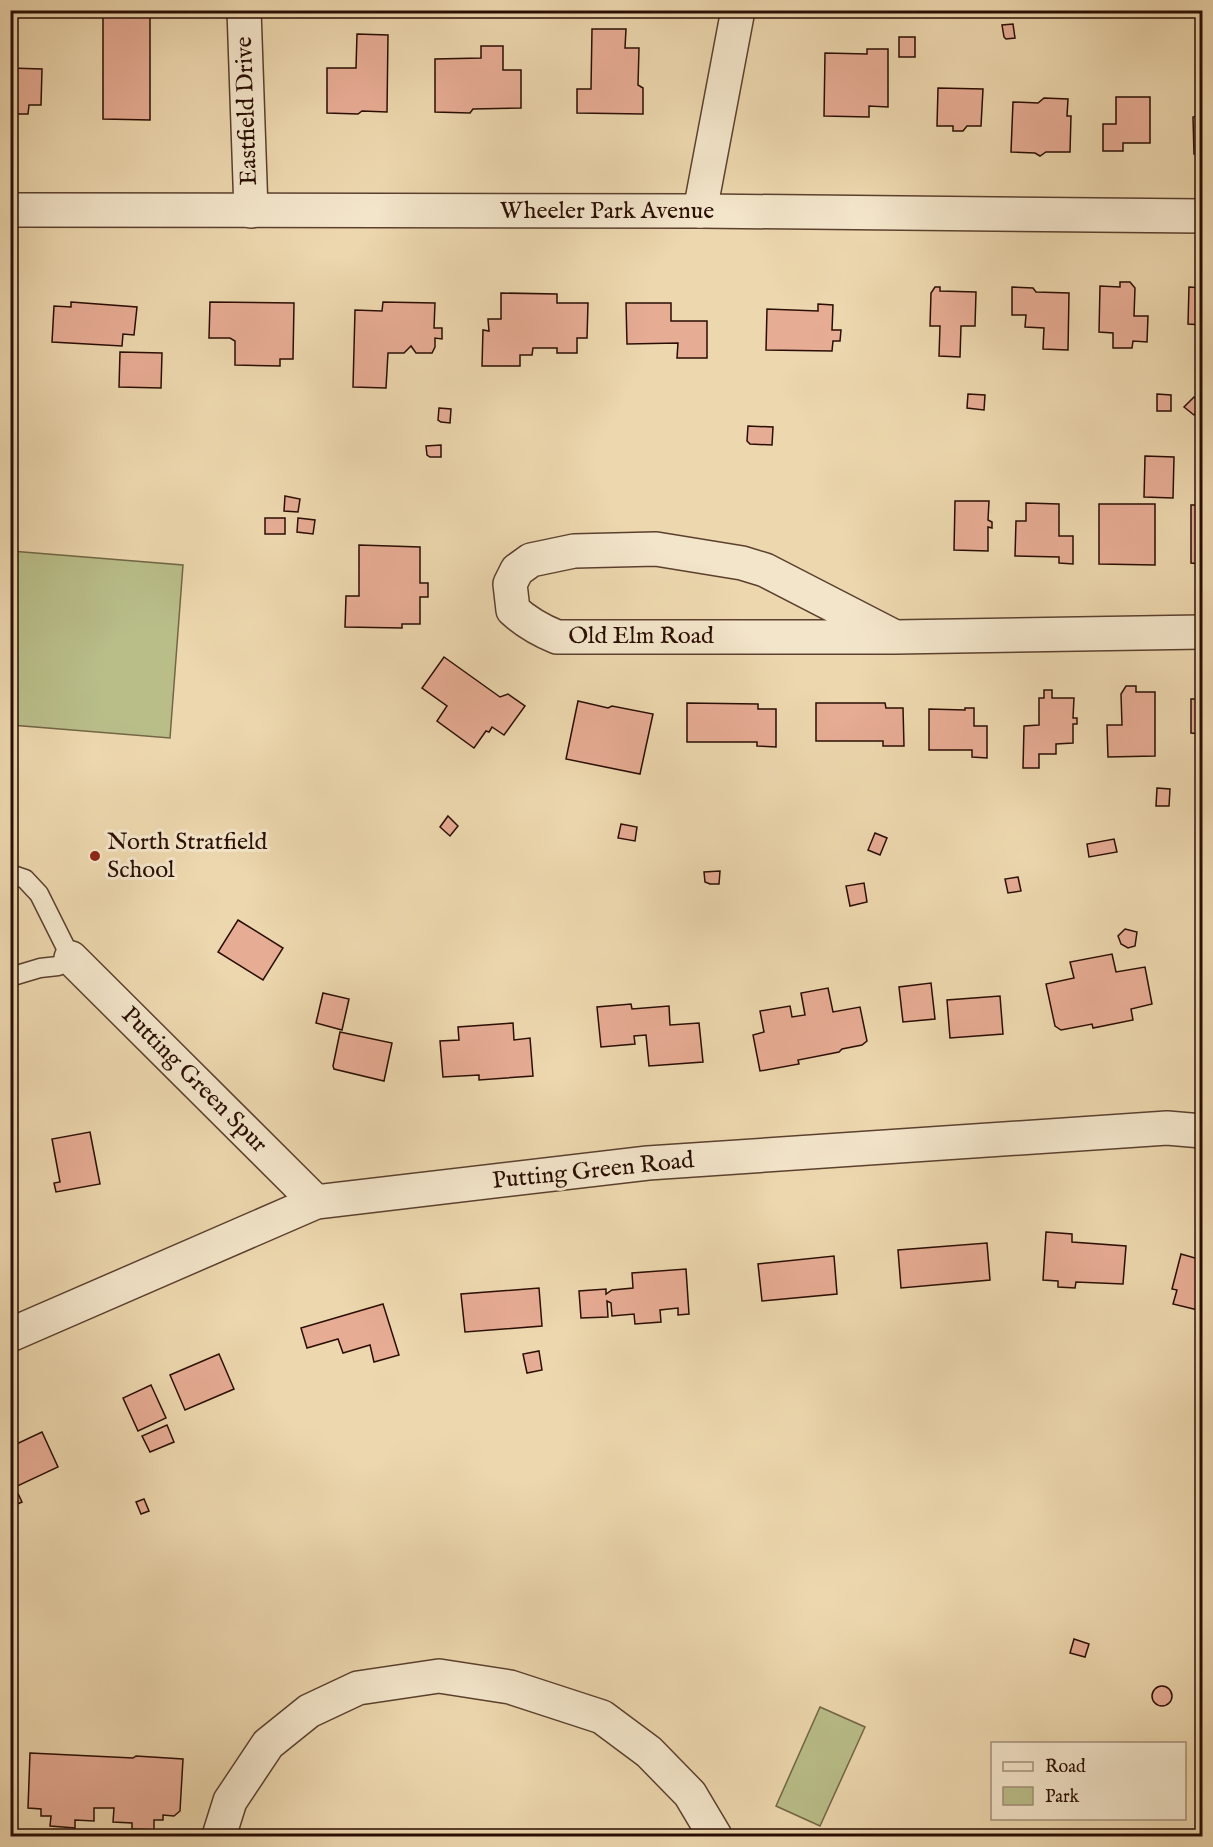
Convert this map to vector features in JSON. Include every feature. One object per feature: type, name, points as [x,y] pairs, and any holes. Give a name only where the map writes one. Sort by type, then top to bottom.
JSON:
[{"type":"street","name":"Eastfield Drive","points":[[244,10],[251,211]]},
{"type":"street","points":[[700,211],[738,10]]},
{"type":"street","name":"Wheeler Park Avenue","points":[[10,210],[700,211],[1203,216]]},
{"type":"street","name":"Old Elm Road","points":[[895,636],[765,570],[742,563],[656,549],[574,551],[548,555],[531,560],[517,570],[510,584],[513,610],[525,621],[557,637],[895,636],[1203,632]]},
{"type":"street","name":"Putting Green Spur","points":[[71,958],[316,1202]]},
{"type":"street","name":"Putting Green Road","points":[[10,1335],[316,1202],[648,1163],[1167,1128],[1203,1131]]},
{"type":"street","points":[[219,1836],[230,1801],[268,1744],[309,1711],[358,1688],[439,1676],[510,1687],[602,1717],[649,1752],[690,1794],[715,1836]]},
{"type":"lane","points":[[10,874],[25,879],[39,894],[71,958],[58,966],[40,968],[10,977]]},
{"type":"green space","points":[[11,551],[183,565],[170,738],[11,725]]},
{"type":"green space","points":[[820,1707],[865,1727],[820,1826],[776,1806]]},
{"type":"building","points":[[103,11],[150,11],[150,120],[103,119]]},
{"type":"building","points":[[1013,24],[1015,38],[1006,39],[1002,25]]},
{"type":"building","points":[[592,29],[626,29],[625,48],[639,48],[638,85],[643,88],[643,114],[577,113],[577,89],[591,89]]},
{"type":"building","points":[[357,34],[388,35],[387,112],[327,113],[327,68],[356,68]]},
{"type":"building","points":[[899,37],[915,37],[915,57],[899,57]]},
{"type":"building","points":[[481,46],[503,46],[503,70],[521,70],[521,108],[473,109],[470,113],[435,112],[435,59],[481,58]]},
{"type":"building","points":[[867,49],[888,49],[888,107],[869,106],[869,117],[824,116],[825,53],[867,54]]},
{"type":"building","points":[[10,68],[42,69],[41,105],[29,105],[28,114],[10,114]]},
{"type":"building","points":[[938,88],[983,89],[981,126],[967,126],[963,131],[953,131],[953,126],[937,126]]},
{"type":"building","points":[[1116,97],[1150,97],[1150,143],[1123,143],[1123,151],[1103,151],[1103,124],[1116,124]]},
{"type":"building","points":[[1044,98],[1068,99],[1067,116],[1071,116],[1070,152],[1046,152],[1040,156],[1035,153],[1011,152],[1013,102],[1038,103]]},
{"type":"building","points":[[1197,100],[1202,100],[1202,154],[1194,154],[1193,117],[1197,116]]},
{"type":"building","points":[[1120,282],[1130,282],[1135,288],[1134,316],[1148,316],[1147,342],[1133,341],[1132,348],[1113,348],[1113,333],[1099,332],[1100,286],[1120,287]]},
{"type":"building","points":[[935,287],[940,287],[940,291],[976,292],[975,326],[961,326],[960,357],[939,356],[940,326],[930,326],[931,293]]},
{"type":"building","points":[[1012,287],[1033,288],[1036,292],[1069,293],[1068,350],[1043,349],[1044,328],[1025,327],[1026,315],[1012,315]]},
{"type":"building","points":[[1189,287],[1202,288],[1202,325],[1188,324]]},
{"type":"building","points":[[501,293],[557,294],[557,303],[588,303],[587,338],[577,338],[577,353],[557,353],[557,348],[533,348],[532,355],[520,355],[520,366],[482,366],[483,330],[489,331],[488,319],[501,319]]},
{"type":"building","points":[[71,302],[137,307],[134,335],[123,334],[122,346],[52,342],[54,306],[71,307]]},
{"type":"building","points":[[210,302],[294,303],[293,359],[280,359],[280,366],[235,365],[235,341],[230,338],[209,338]]},
{"type":"building","points":[[383,302],[435,303],[434,328],[442,328],[442,339],[435,338],[432,353],[416,353],[411,346],[404,353],[388,353],[386,388],[353,387],[355,310],[382,311]]},
{"type":"building","points":[[626,303],[671,303],[671,321],[707,321],[707,358],[677,358],[678,343],[627,344]]},
{"type":"building","points":[[818,304],[833,305],[832,330],[841,330],[840,341],[833,341],[832,351],[766,350],[767,309],[818,311]]},
{"type":"building","points":[[120,352],[162,353],[161,388],[119,387]]},
{"type":"building","points":[[968,394],[985,395],[984,410],[967,408]]},
{"type":"building","points":[[1157,394],[1171,395],[1171,411],[1157,411]]},
{"type":"building","points":[[1194,397],[1202,405],[1194,415],[1184,407]]},
{"type":"building","points":[[439,408],[451,409],[450,423],[438,420]]},
{"type":"building","points":[[748,426],[773,427],[772,445],[750,444],[747,441]]},
{"type":"building","points":[[441,445],[441,457],[427,455],[426,446]]},
{"type":"building","points":[[1145,456],[1174,457],[1173,498],[1144,497]]},
{"type":"building","points":[[285,496],[300,499],[298,512],[284,511]]},
{"type":"building","points":[[955,501],[989,501],[988,520],[992,522],[992,528],[988,527],[988,551],[954,550]]},
{"type":"building","points":[[1026,503],[1059,504],[1059,536],[1073,536],[1073,564],[1059,563],[1059,557],[1015,556],[1016,521],[1026,521]]},
{"type":"building","points":[[1099,504],[1155,504],[1155,565],[1099,564]]},
{"type":"building","points":[[1191,505],[1202,505],[1202,564],[1191,563]]},
{"type":"building","points":[[265,518],[285,518],[285,534],[265,534]]},
{"type":"building","points":[[298,518],[315,520],[313,534],[297,532]]},
{"type":"building","points":[[359,545],[420,547],[420,583],[428,583],[428,597],[420,597],[420,624],[402,624],[402,628],[345,627],[346,596],[359,596]]},
{"type":"building","points":[[444,657],[500,697],[508,694],[525,706],[504,735],[492,727],[489,732],[486,731],[474,748],[437,721],[447,706],[422,688]]},
{"type":"building","points":[[1126,686],[1136,686],[1136,692],[1155,692],[1155,756],[1108,757],[1107,725],[1122,725],[1121,694]]},
{"type":"building","points":[[1044,690],[1052,690],[1052,698],[1074,698],[1073,718],[1077,718],[1077,724],[1073,724],[1073,743],[1056,744],[1056,754],[1039,754],[1039,768],[1023,768],[1024,726],[1039,725],[1039,698],[1044,698]]},
{"type":"building","points":[[1191,699],[1202,699],[1202,734],[1191,733]]},
{"type":"building","points":[[578,701],[653,714],[640,774],[566,759]]},
{"type":"building","points":[[687,703],[758,704],[758,709],[776,709],[776,747],[757,746],[757,742],[687,742]]},
{"type":"building","points":[[816,703],[885,703],[886,708],[903,708],[904,746],[883,746],[883,741],[816,741]]},
{"type":"building","points":[[965,708],[974,708],[974,726],[987,726],[987,758],[972,757],[972,750],[929,750],[929,709],[965,710]]},
{"type":"building","points":[[1157,788],[1170,789],[1169,806],[1156,806]]},
{"type":"building","points":[[448,816],[458,826],[450,836],[440,827]]},
{"type":"building","points":[[621,824],[637,827],[635,841],[618,838]]},
{"type":"building","points":[[875,833],[887,838],[880,855],[868,850]]},
{"type":"building","points":[[1114,839],[1117,852],[1089,857],[1087,844]]},
{"type":"building","points":[[720,871],[719,884],[705,882],[704,872]]},
{"type":"building","points":[[1018,877],[1021,891],[1008,893],[1005,879]]},
{"type":"building","points":[[864,883],[867,902],[850,906],[846,886]]},
{"type":"building","points":[[238,920],[283,948],[263,980],[218,952]]},
{"type":"building","points":[[1125,929],[1137,932],[1135,946],[1128,948],[1121,944],[1118,936]]},
{"type":"building","points":[[1112,954],[1116,972],[1145,967],[1152,1004],[1131,1009],[1133,1020],[1093,1028],[1092,1024],[1061,1030],[1055,1026],[1046,984],[1074,978],[1070,962]]},
{"type":"building","points":[[931,983],[935,1019],[903,1022],[899,987]]},
{"type":"building","points":[[828,988],[833,1012],[860,1007],[867,1041],[862,1045],[842,1049],[839,1052],[798,1060],[799,1064],[760,1071],[753,1035],[764,1032],[760,1011],[790,1006],[792,1017],[805,1015],[801,993]]},
{"type":"building","points":[[323,993],[349,999],[342,1030],[316,1023]]},
{"type":"building","points":[[1000,996],[1003,1034],[950,1038],[947,1000]]},
{"type":"building","points":[[631,1004],[632,1009],[669,1006],[670,1025],[699,1023],[703,1062],[649,1066],[646,1035],[634,1036],[635,1044],[601,1047],[597,1007]]},
{"type":"building","points":[[513,1023],[514,1040],[530,1038],[533,1076],[479,1080],[479,1075],[443,1077],[440,1041],[459,1040],[458,1027]]},
{"type":"building","points":[[340,1032],[392,1043],[384,1081],[334,1069]]},
{"type":"building","points":[[90,1132],[100,1184],[56,1192],[54,1183],[60,1182],[52,1139]]},
{"type":"building","points":[[1046,1232],[1072,1234],[1072,1242],[1126,1246],[1123,1284],[1076,1282],[1075,1288],[1058,1287],[1058,1281],[1043,1280]]},
{"type":"building","points":[[987,1243],[990,1280],[901,1288],[898,1250]]},
{"type":"building","points":[[1181,1254],[1202,1260],[1202,1311],[1173,1304],[1177,1290],[1172,1289]]},
{"type":"building","points":[[834,1256],[837,1294],[762,1301],[758,1264]]},
{"type":"building","points":[[686,1269],[689,1314],[678,1315],[678,1308],[660,1310],[661,1322],[635,1324],[634,1314],[612,1316],[611,1303],[607,1301],[608,1317],[581,1318],[579,1291],[606,1289],[606,1294],[612,1290],[633,1288],[632,1273]]},
{"type":"building","points":[[539,1288],[542,1326],[465,1332],[461,1294]]},
{"type":"building","points":[[383,1304],[399,1355],[374,1362],[370,1345],[343,1353],[338,1339],[307,1348],[301,1328]]},
{"type":"building","points":[[539,1351],[542,1370],[527,1373],[523,1354]]},
{"type":"building","points":[[219,1354],[234,1389],[185,1410],[170,1375]]},
{"type":"building","points":[[151,1385],[166,1418],[138,1431],[123,1398]]},
{"type":"building","points":[[167,1425],[174,1442],[150,1452],[142,1436]]},
{"type":"building","points":[[42,1432],[58,1467],[15,1487],[22,1502],[10,1507],[10,1447]]},
{"type":"building","points":[[144,1499],[149,1511],[141,1514],[136,1502]]},
{"type":"building","points":[[1074,1639],[1089,1644],[1085,1657],[1070,1653]]},
{"type":"building","points":[[1158,1686],[1166,1686],[1172,1692],[1172,1700],[1166,1706],[1158,1706],[1152,1700],[1152,1692]]},
{"type":"building","points":[[30,1753],[183,1759],[180,1811],[174,1816],[163,1815],[163,1820],[154,1820],[154,1830],[132,1829],[132,1823],[113,1822],[114,1808],[94,1808],[94,1821],[75,1820],[75,1828],[50,1826],[51,1816],[41,1816],[41,1809],[28,1808]]},
{"type":"place","name":"North Stratfield School","points":[[95,856]]}]
